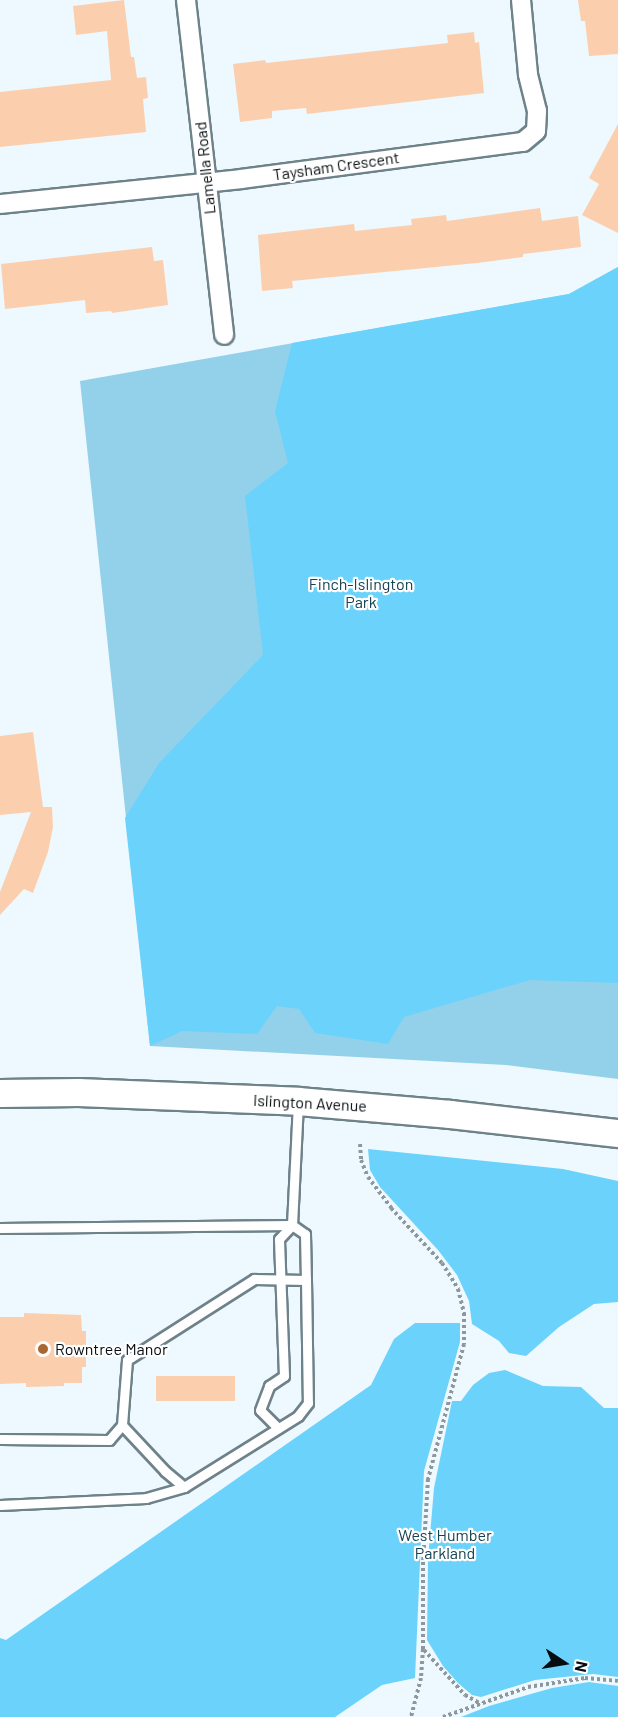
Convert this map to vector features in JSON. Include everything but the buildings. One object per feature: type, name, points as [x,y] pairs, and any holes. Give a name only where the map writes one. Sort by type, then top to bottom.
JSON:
[{"type":"main road","name":"Islington Avenue","points":[[0,1093],[78,1092],[298,1101],[472,1116],[618,1133]]},
{"type":"street","name":"Lamella Road","points":[[186,0],[224,335]]},
{"type":"street","name":"Taysham Crescent","points":[[0,204],[206,182],[523,142],[536,131],[537,111],[528,74],[521,0]]},
{"type":"lane","points":[[278,1428],[260,1410],[269,1386],[284,1376],[279,1239],[292,1226],[298,1101]]},
{"type":"lane","points":[[0,1228],[292,1226],[305,1234],[308,1403],[298,1416],[184,1487],[146,1498],[0,1505]]},
{"type":"lane","points":[[0,1439],[109,1440],[122,1425],[127,1360],[254,1279],[306,1280]]},
{"type":"lane","points":[[122,1425],[165,1471],[184,1487]]},
{"type":"path","points":[[360,1144],[361,1160],[368,1177],[391,1208],[442,1263],[458,1289],[464,1313],[464,1344],[428,1479],[423,1562],[421,1678],[411,1717]]},
{"type":"path","points":[[423,1649],[465,1695],[481,1705]]},
{"type":"path","points":[[443,1717],[528,1687],[557,1681],[598,1677],[618,1681]]},
{"type":"green space","name":"Finch-Islington Park","points":[[618,267],[618,1079],[506,1065],[150,1046],[80,381],[569,294]]},
{"type":"green space","name":"Finch-Islington Park","points":[[618,267],[618,983],[530,980],[404,1017],[388,1044],[315,1033],[299,1009],[277,1006],[257,1034],[182,1031],[150,1046],[125,818],[159,763],[263,655],[245,496],[288,463],[275,411],[292,343],[569,294]]},
{"type":"green space","points":[[368,1149],[563,1169],[618,1181],[618,1302],[594,1304],[559,1327],[526,1356],[509,1353],[499,1341],[472,1324],[469,1301],[457,1275],[438,1250],[380,1187],[370,1170]]},
{"type":"green space","points":[[415,1323],[460,1323],[460,1342],[424,1471],[415,1678],[382,1685],[335,1717],[0,1717],[0,1638],[6,1640],[371,1385],[394,1339]]},
{"type":"green space","name":"West Humber Parkland","points":[[505,1370],[543,1386],[581,1387],[604,1408],[618,1408],[618,1677],[593,1674],[535,1680],[481,1697],[472,1695],[458,1683],[443,1666],[427,1640],[428,1559],[434,1488],[452,1401],[461,1401],[473,1385],[489,1373]]},
{"type":"green space","points":[[589,1682],[618,1686],[618,1717],[461,1717],[489,1706],[552,1688]]},
{"type":"place","name":"Rowntree Manor","points":[[43,1349]]}]
